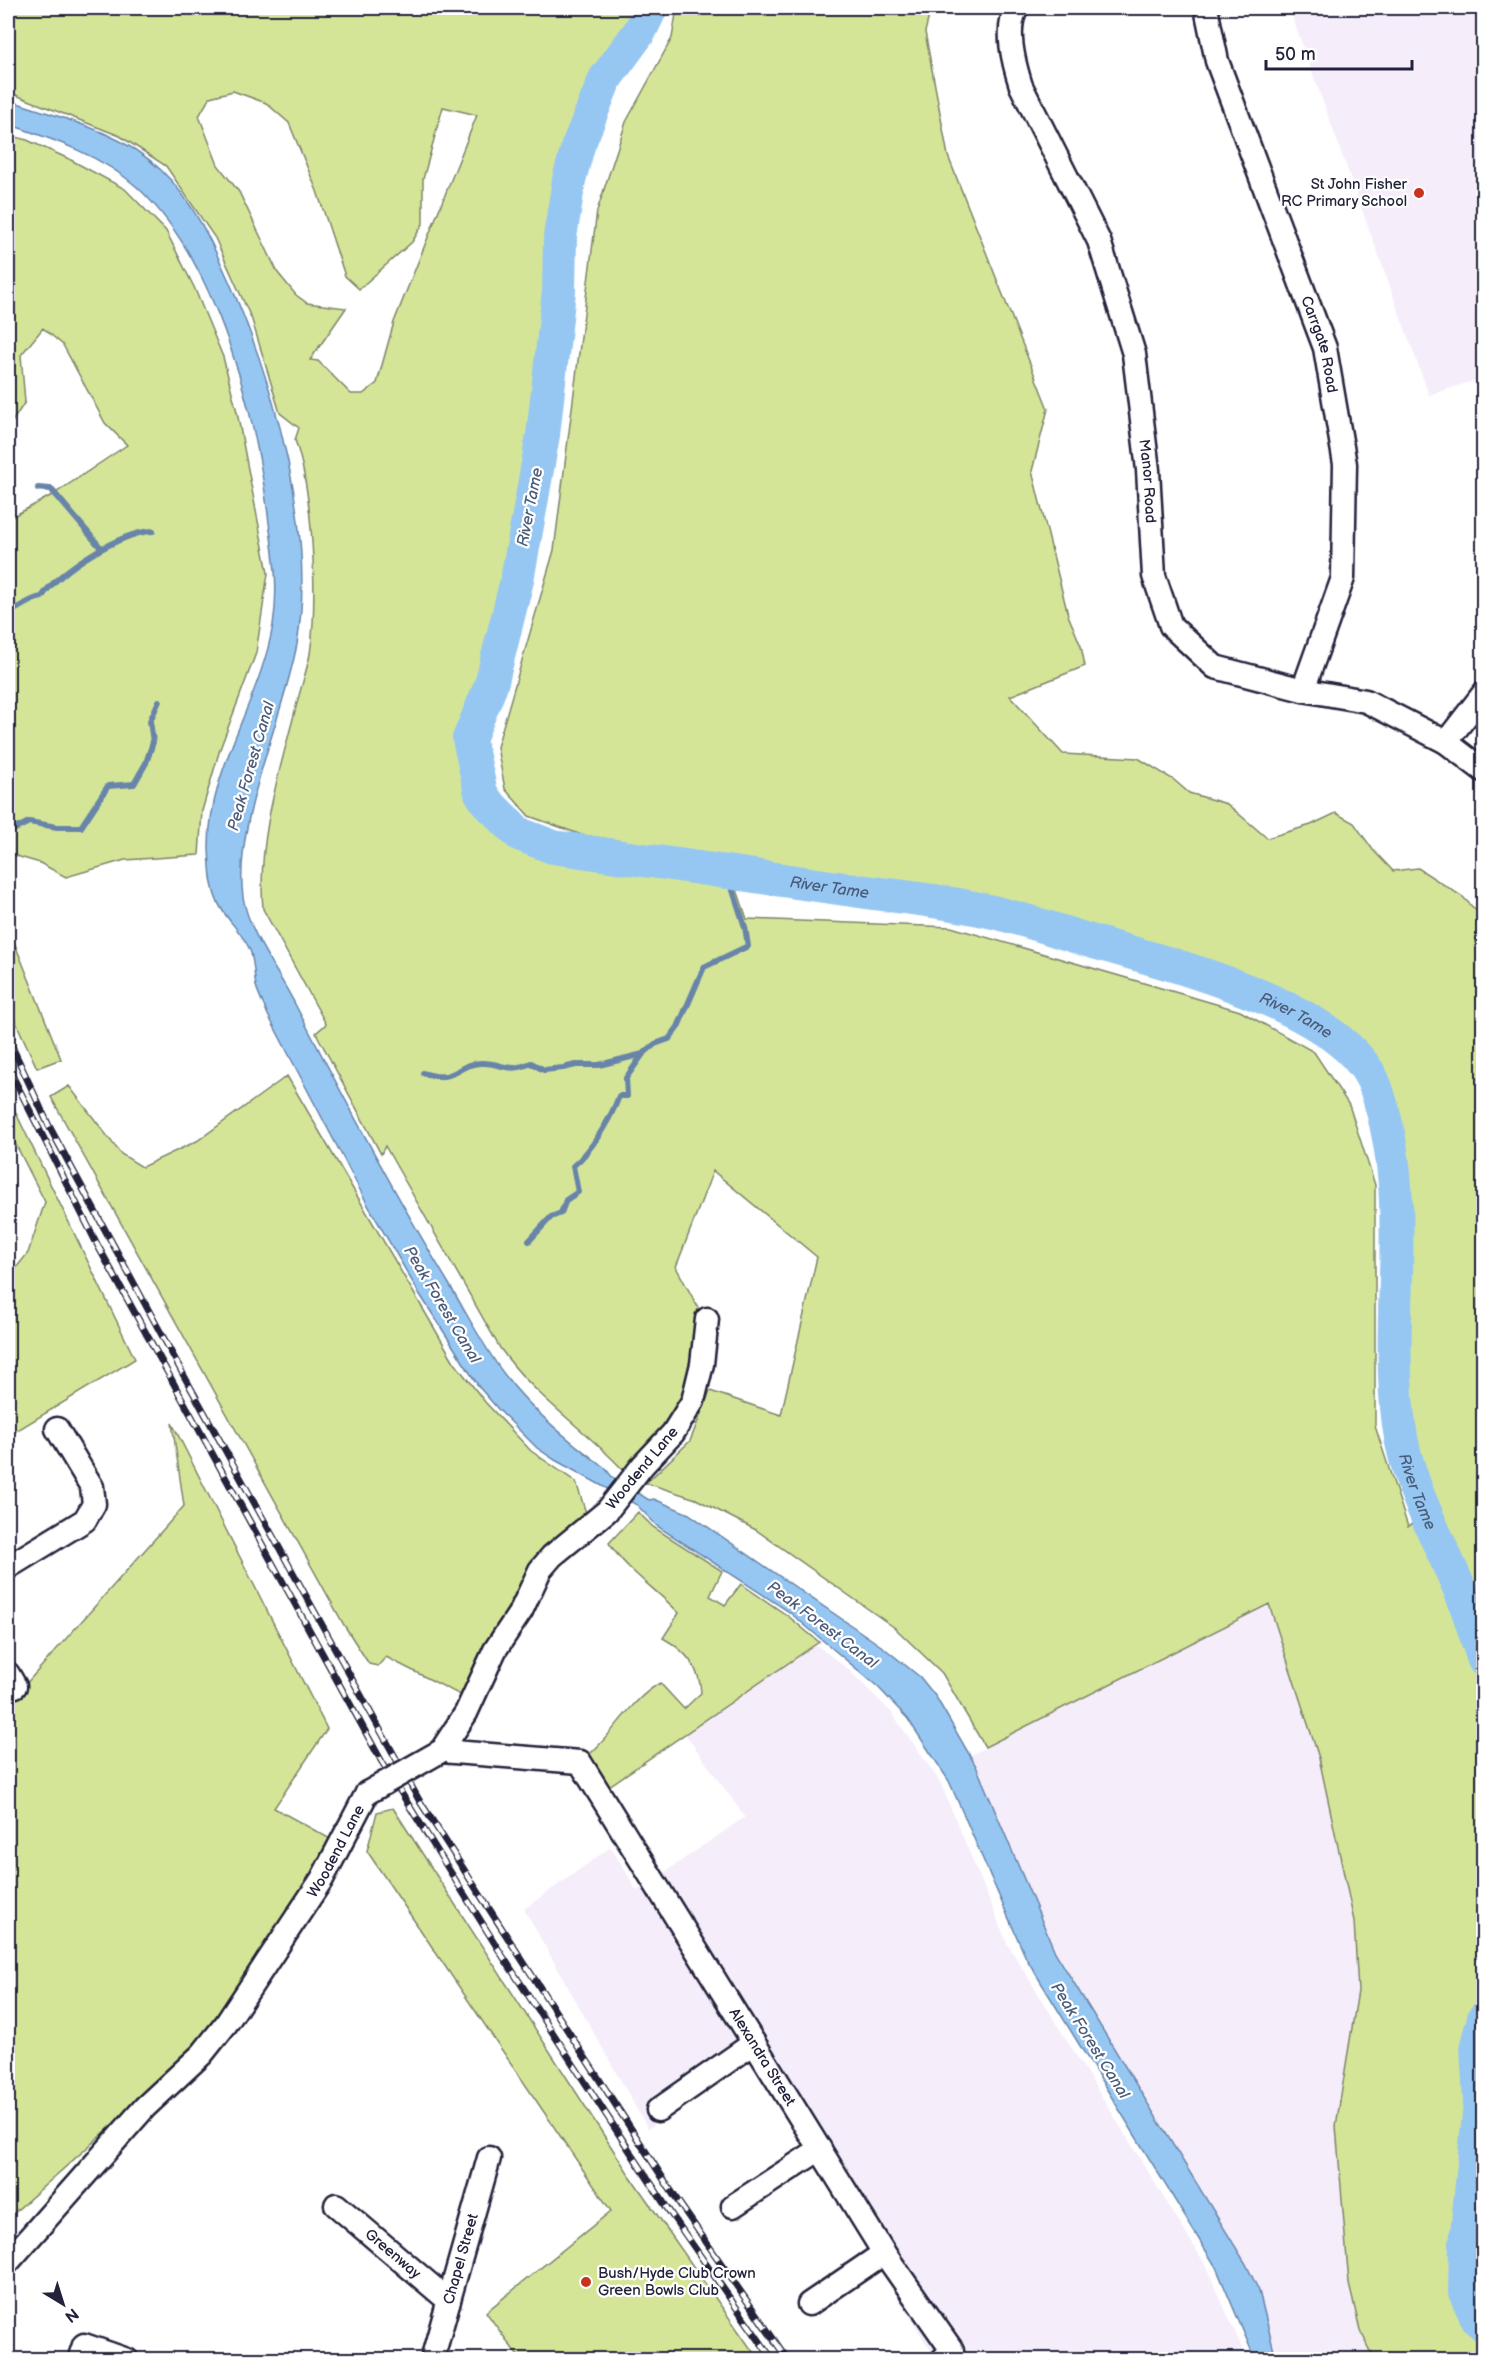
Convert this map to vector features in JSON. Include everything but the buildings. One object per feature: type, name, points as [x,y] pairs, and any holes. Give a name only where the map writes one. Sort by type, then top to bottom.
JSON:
[{"type":"street","name":"Manor Road","points":[[1017,8],[1013,13],[1012,41],[1014,62],[1021,86],[1099,241],[1134,354],[1148,470],[1154,576],[1171,626],[1215,667],[1303,690],[1366,701],[1446,742],[1484,771]]},
{"type":"street","name":"Carrgate Road","points":[[1206,8],[1217,61],[1326,348],[1345,464],[1342,578],[1303,690]]},
{"type":"street","points":[[1446,742],[1484,693]]},
{"type":"street","name":"Woodend Lane","points":[[8,2262],[146,2107],[202,2054],[226,2024],[322,1880],[367,1793],[441,1751],[466,1713],[495,1650],[522,1611],[540,1570],[552,1556],[607,1511],[673,1433],[693,1401],[702,1364],[707,1319]]},
{"type":"street","points":[[8,1567],[86,1520],[94,1504],[92,1487],[57,1430]]},
{"type":"street","name":"Alexandra Street","points":[[441,1751],[580,1762],[947,2355]]},
{"type":"street","points":[[658,2110],[754,2043]]},
{"type":"street","points":[[734,2206],[820,2149]]},
{"type":"street","name":"Chapel Street","points":[[432,2360],[489,2158]]},
{"type":"street","name":"Greenway","points":[[336,2205],[449,2301]]},
{"type":"street","points":[[809,2304],[884,2253]]},
{"type":"street","points":[[81,2352],[127,2360]]},
{"type":"shaded area","name":"St John Fisher RC Primary School","points":[[1289,8],[1483,8],[1483,378],[1429,395]]},
{"type":"shaded area","points":[[1269,1604],[1319,1758],[1354,1921],[1358,1991],[1336,2126],[1360,2330],[1375,2359],[1265,2359],[955,1763]]},
{"type":"shaded area","points":[[815,1644],[848,1669],[892,1713],[940,1782],[1008,1945],[1205,2264],[1247,2359],[930,2359],[934,2356],[749,2058],[648,2129],[524,1909],[611,1847],[637,1891],[745,1817],[685,1734]]},
{"type":"green space","points":[[8,8],[651,8],[640,31],[605,79],[578,146],[569,180],[560,237],[559,291],[543,435],[530,509],[517,580],[491,685],[469,739],[481,794],[519,834],[553,847],[731,872],[747,919],[951,927],[1240,1011],[1314,1052],[1349,1105],[1375,1185],[1375,1426],[1408,1527],[1425,1513],[1406,1458],[1399,1425],[1396,1365],[1400,1214],[1395,1170],[1390,1137],[1376,1087],[1362,1060],[1341,1039],[1312,1020],[1276,1003],[1196,972],[998,914],[964,906],[899,897],[905,884],[582,835],[529,816],[505,789],[497,747],[554,550],[597,211],[626,122],[672,38],[677,8],[931,8],[925,32],[948,156],[1048,409],[1032,471],[1068,615],[1081,646],[1085,666],[1010,696],[1063,754],[1138,758],[1174,780],[1189,793],[1227,804],[1267,838],[1311,825],[1336,813],[1354,823],[1373,850],[1393,871],[1418,868],[1463,897],[1483,918],[1483,2359],[1375,2359],[1360,2330],[1349,2284],[1336,2126],[1358,1991],[1354,1921],[1319,1758],[1269,1604],[985,1747],[942,1673],[895,1628],[756,1530],[696,1499],[646,1483],[690,1441],[710,1391],[781,1415],[817,1257],[713,1171],[676,1267],[707,1324],[693,1401],[623,1470],[544,1397],[500,1348],[385,1146],[381,1154],[316,1033],[326,1024],[263,909],[263,856],[271,805],[309,660],[314,605],[310,516],[295,440],[299,428],[280,413],[252,320],[215,238],[166,166],[120,136],[8,92]],"holes":[[[233,91],[266,103],[289,123],[317,191],[345,276],[359,289],[412,242],[423,224],[423,179],[443,107],[477,115],[394,322],[377,383],[363,394],[351,394],[318,361],[310,360],[346,308],[307,303],[296,295],[278,273],[239,192],[218,165],[199,116],[210,97]]]},
{"type":"green space","points":[[8,135],[27,140],[69,159],[125,189],[166,231],[194,287],[223,357],[237,412],[268,573],[256,653],[220,749],[202,811],[199,855],[125,860],[66,877],[40,863],[13,855],[8,857],[8,519],[54,494],[127,445],[105,423],[63,345],[43,328],[21,355],[25,402],[8,428]]},
{"type":"green space","points":[[8,927],[61,1059],[37,1068],[8,1005]]},
{"type":"green space","points":[[287,1076],[454,1362],[485,1402],[531,1451],[576,1482],[587,1516],[546,1546],[523,1578],[487,1648],[472,1701],[386,1657],[378,1666],[369,1664],[344,1625],[51,1097],[69,1086],[121,1154],[142,1167],[197,1141]]},
{"type":"green space","points":[[14,1109],[135,1359],[8,1436],[8,1278],[28,1253],[45,1202],[8,1129],[8,1113]]},
{"type":"green space","points":[[172,1423],[327,1729],[274,1808],[334,1841],[210,2030],[170,2074],[8,2218],[8,1704],[184,1506]]},
{"type":"green space","points":[[638,1512],[653,1527],[722,1571],[710,1596],[725,1605],[741,1584],[788,1616],[819,1642],[599,1793],[580,1762],[601,1743],[638,1700],[660,1683],[684,1709],[701,1693],[698,1675],[690,1660],[663,1638],[679,1613],[633,1571],[609,1543]]},
{"type":"green space","points":[[393,1808],[630,2176],[758,2359],[520,2359],[486,2312],[611,2211],[367,1851],[377,1812]]},
{"type":"water","name":"Peak Forest Canal","points":[[8,100],[108,135],[145,156],[161,170],[173,182],[202,225],[248,328],[277,416],[288,462],[301,555],[301,601],[297,644],[245,837],[242,868],[243,897],[251,925],[258,939],[389,1181],[489,1352],[515,1388],[539,1413],[605,1468],[613,1478],[649,1500],[654,1499],[689,1514],[884,1648],[920,1677],[936,1697],[976,1766],[1055,1952],[1246,2264],[1259,2291],[1276,2359],[1255,2359],[1216,2267],[1026,1958],[949,1781],[908,1719],[878,1687],[788,1611],[657,1526],[637,1505],[537,1448],[479,1387],[419,1293],[369,1207],[268,1015],[256,986],[250,950],[217,901],[211,879],[209,848],[211,819],[217,791],[225,763],[266,653],[276,599],[274,561],[255,436],[229,343],[211,298],[190,256],[165,218],[137,187],[92,157],[59,142],[8,124]]},
{"type":"waterway","name":"River Tame","points":[[651,8],[640,31],[605,79],[578,146],[569,180],[560,237],[559,291],[543,435],[530,509],[517,580],[491,685],[469,739],[481,793],[519,834],[553,847],[932,901],[998,913],[1212,977],[1296,1013],[1332,1035],[1359,1060],[1376,1088],[1388,1131],[1394,1173],[1396,1215],[1395,1382],[1403,1448],[1425,1513],[1463,1597],[1484,1660]]},
{"type":"waterway","points":[[38,488],[51,489],[101,548]]},
{"type":"waterway","points":[[8,613],[42,597],[61,576],[92,554],[125,538],[153,531]]},
{"type":"waterway","points":[[11,831],[29,822],[57,827],[81,827],[108,786],[134,784],[146,763],[153,742],[150,721],[159,701]]},
{"type":"waterway","points":[[529,1241],[551,1217],[561,1213],[566,1200],[578,1192],[573,1166],[600,1134],[619,1096],[627,1096],[626,1078],[643,1054],[655,1044],[669,1039],[678,1027],[704,967],[748,946],[745,927],[727,872]]},
{"type":"waterway","points":[[423,1073],[434,1076],[449,1075],[472,1064],[481,1063],[510,1068],[531,1063],[544,1070],[576,1065],[599,1065],[643,1054]]},
{"type":"waterway","name":"River Tame","points":[[1484,2018],[1477,2045],[1480,2104],[1466,2243],[1465,2292],[1478,2320],[1484,2325]]},
{"type":"railway","points":[[8,1038],[49,1126],[183,1374],[419,1800],[677,2200],[788,2360]]},
{"type":"railway","points":[[8,1067],[98,1246],[382,1762],[502,1955],[671,2214],[773,2360]]},
{"type":"place","name":"St John Fisher RC Primary School","points":[[1419,193]]},
{"type":"place","name":"Bush/Hyde Club Crown Green Bowls Club","points":[[586,2282]]}]
